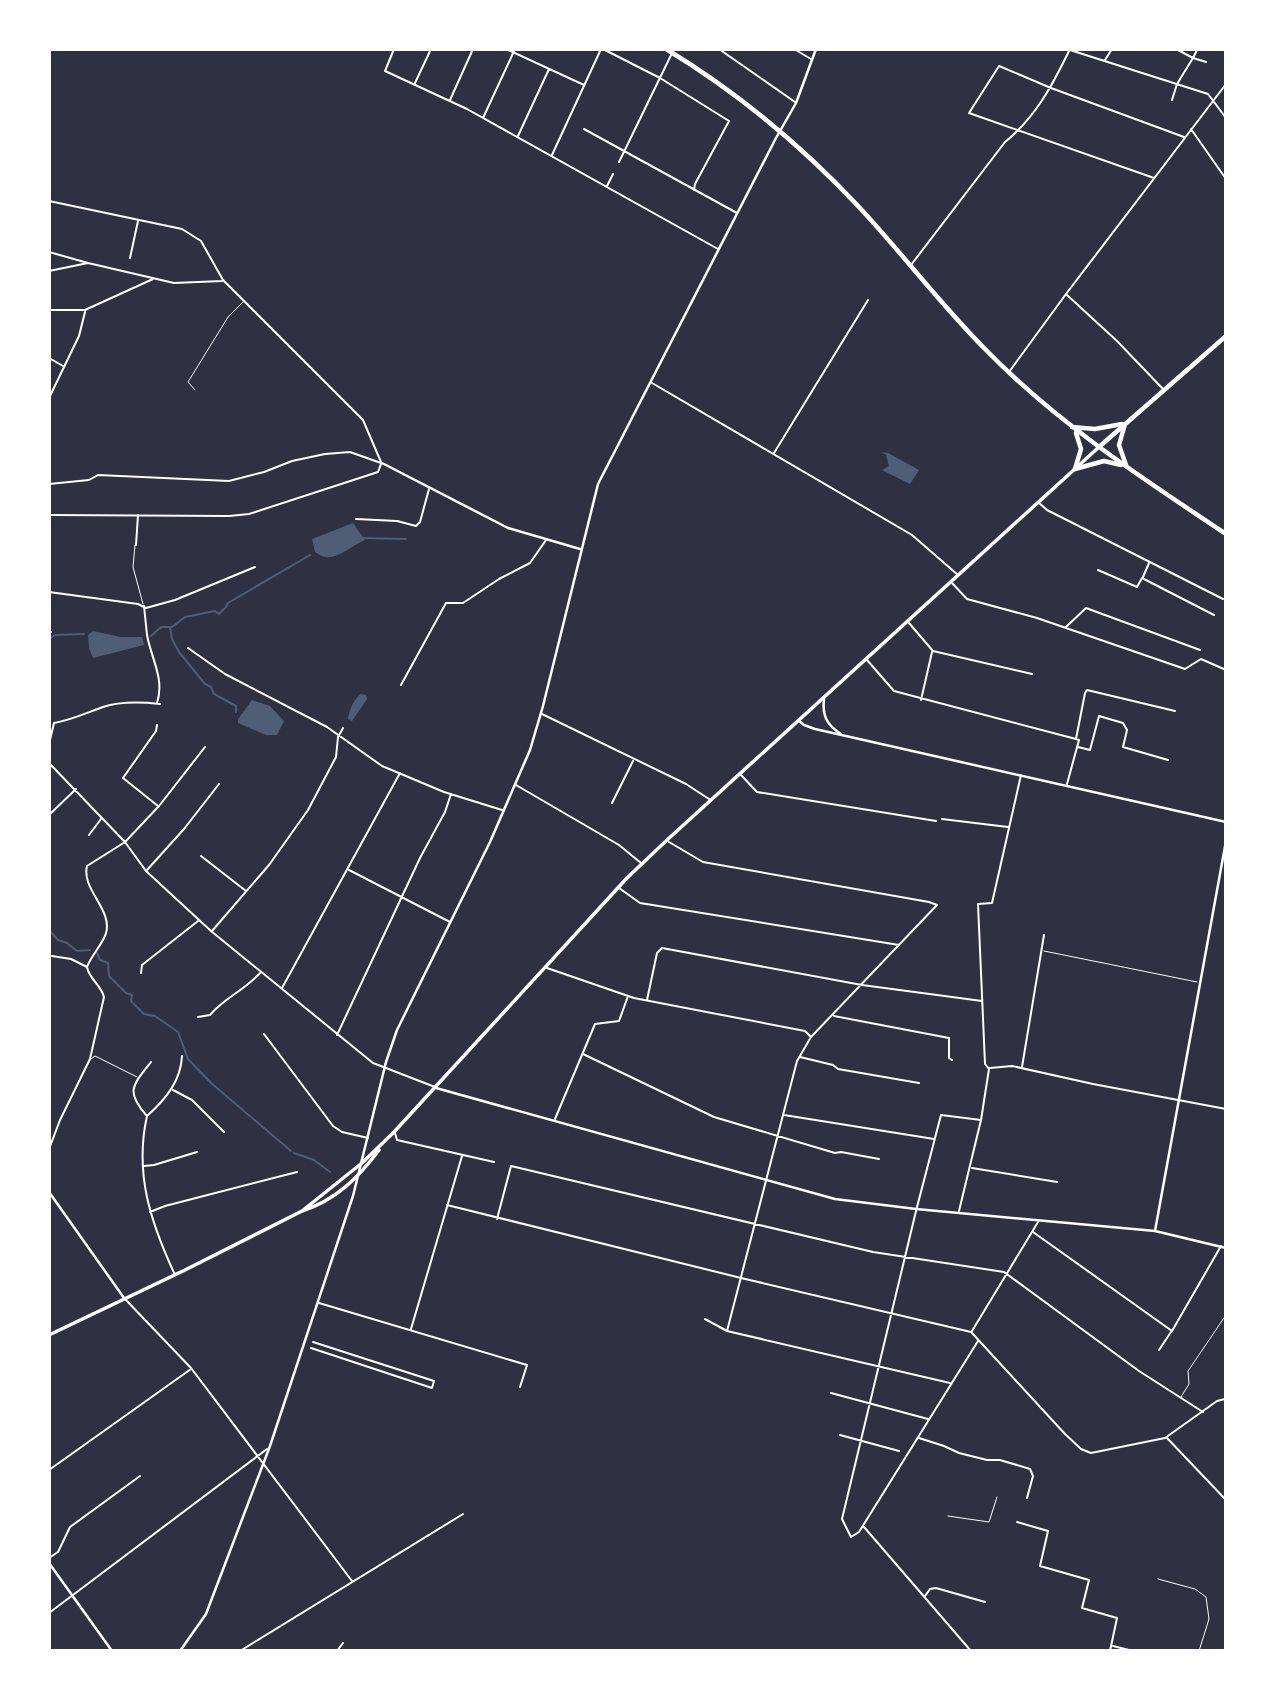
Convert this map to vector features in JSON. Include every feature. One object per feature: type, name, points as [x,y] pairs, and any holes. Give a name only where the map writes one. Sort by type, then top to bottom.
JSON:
[{"type":"highway","points":[[666,49],[673,51],[780,130],[860,208],[984,349],[1071,427],[1226,534]]},
{"type":"highway","points":[[1098,447],[1226,335]]},
{"type":"highway","points":[[1071,427],[1095,429],[1126,423]]},
{"type":"highway","points":[[1126,423],[1119,445],[1128,467]]},
{"type":"highway","points":[[1071,427],[1081,444],[1075,469]]},
{"type":"highway","points":[[1075,469],[1104,461],[1128,467]]},
{"type":"main road","points":[[180,1651],[205,1614],[271,1446],[353,1196],[385,1069],[403,1018],[516,785],[541,714],[598,484],[796,103],[816,49]]},
{"type":"main road","points":[[49,1335],[302,1211],[319,1206],[358,1177],[394,1132],[642,864],[1098,447]]},
{"type":"main road","points":[[382,463],[508,528],[580,549]]},
{"type":"main road","points":[[824,697],[825,720],[844,735]]},
{"type":"main road","points":[[797,720],[804,725],[844,735],[1226,822]]},
{"type":"main road","points":[[1155,1231],[1226,841]]},
{"type":"main road","points":[[436,1088],[835,1199],[1155,1231],[1226,1248]]},
{"type":"main road","points":[[302,1211],[386,1141]]},
{"type":"main road","points":[[49,1192],[124,1298]]},
{"type":"main road","points":[[1226,1388],[1226,1406]]},
{"type":"main road","points":[[49,1560],[112,1651]]},
{"type":"street","points":[[394,49],[385,71],[484,118],[719,250]]},
{"type":"street","points":[[415,85],[431,49]]},
{"type":"street","points":[[450,101],[473,49]]},
{"type":"street","points":[[506,49],[584,85]]},
{"type":"street","points":[[551,156],[602,49],[660,78],[729,121],[695,184],[695,190]]},
{"type":"street","points":[[719,49],[796,103]]},
{"type":"street","points":[[794,49],[812,59]]},
{"type":"street","points":[[911,266],[1005,142],[1025,126],[1051,88],[1070,49],[1208,94],[1226,118]]},
{"type":"street","points":[[1105,61],[1112,49]]},
{"type":"street","points":[[1177,49],[1206,62]]},
{"type":"street","points":[[1172,100],[1177,84],[1198,50]]},
{"type":"street","points":[[484,118],[515,51]]},
{"type":"street","points":[[619,162],[673,51]]},
{"type":"street","points":[[1154,178],[969,113],[999,66],[1184,137]]},
{"type":"street","points":[[517,137],[549,69]]},
{"type":"street","points":[[1009,373],[1226,84]]},
{"type":"street","points":[[584,129],[738,214]]},
{"type":"street","points":[[1191,129],[1226,179]]},
{"type":"street","points":[[607,187],[613,174]]},
{"type":"street","points":[[49,201],[182,229],[194,235],[207,247],[223,281],[363,420],[382,463],[378,472],[249,514],[49,515]]},
{"type":"street","points":[[130,258],[138,220]]},
{"type":"street","points":[[49,252],[174,283],[223,281]]},
{"type":"street","points":[[49,271],[88,263]]},
{"type":"street","points":[[49,310],[85,310],[155,278]]},
{"type":"street","points":[[1066,294],[1117,341],[1164,390]]},
{"type":"street","points":[[773,453],[868,300]]},
{"type":"street","points":[[49,398],[79,335],[85,310]]},
{"type":"street","points":[[49,358],[64,366]]},
{"type":"street","points":[[650,382],[912,535],[959,575]]},
{"type":"street","points":[[49,484],[89,480],[98,475],[229,481],[264,472],[292,460],[350,452],[382,463]]},
{"type":"street","points":[[356,519],[397,521],[416,526],[421,522],[430,488]]},
{"type":"street","points":[[1038,502],[1047,510],[1223,599]]},
{"type":"street","points":[[136,545],[138,515]]},
{"type":"street","points":[[401,685],[446,603],[463,603],[499,579],[530,563],[547,540]]},
{"type":"street","points":[[1098,570],[1137,587],[1150,562]]},
{"type":"street","points":[[49,592],[158,606],[255,567]]},
{"type":"street","points":[[1142,578],[1214,615]]},
{"type":"street","points":[[951,583],[967,599],[1066,628],[1185,669],[1201,659],[1226,670]]},
{"type":"street","points":[[49,744],[54,723],[71,720],[105,706],[144,702],[158,704],[158,668],[147,634],[144,606]]},
{"type":"street","points":[[1066,628],[1086,608],[1200,650]]},
{"type":"street","points":[[908,621],[933,651],[1032,674]]},
{"type":"street","points":[[187,648],[215,668],[312,718],[382,766],[451,794],[505,810]]},
{"type":"street","points":[[921,700],[933,651]]},
{"type":"street","points":[[866,659],[894,691],[1076,739]]},
{"type":"street","points":[[1068,785],[1087,690],[1175,710]]},
{"type":"street","points":[[541,714],[699,792],[710,800]]},
{"type":"street","points":[[1077,747],[1090,750],[1099,716],[1123,723],[1127,730],[1123,747],[1168,760]]},
{"type":"street","points":[[157,725],[156,731],[123,778],[159,806]]},
{"type":"street","points":[[212,932],[285,844],[307,810],[336,757],[338,737],[343,729]]},
{"type":"street","points":[[49,1149],[90,1059],[104,997],[87,967],[107,930],[104,915],[86,871],[90,863],[96,862],[125,842],[159,806],[205,747]]},
{"type":"street","points":[[612,803],[634,760]]},
{"type":"street","points":[[49,763],[125,842],[146,871],[212,932],[373,1063],[436,1088]]},
{"type":"street","points":[[282,989],[400,773]]},
{"type":"street","points":[[739,773],[757,792],[858,806],[936,821]]},
{"type":"street","points":[[958,1213],[971,1167],[989,1069],[985,1063],[978,904],[992,903],[1021,774]]},
{"type":"street","points":[[146,871],[177,838],[219,784]]},
{"type":"street","points":[[516,785],[619,845],[642,864]]},
{"type":"street","points":[[49,815],[76,789]]},
{"type":"street","points":[[337,1036],[402,896],[445,812],[451,794]]},
{"type":"street","points":[[89,835],[102,818]]},
{"type":"street","points":[[942,819],[1009,827]]},
{"type":"street","points":[[667,840],[703,862],[937,905],[811,1037],[799,1056],[727,1331]]},
{"type":"street","points":[[201,856],[247,892]]},
{"type":"street","points":[[348,870],[451,922]]},
{"type":"street","points":[[618,888],[640,903],[900,945]]},
{"type":"street","points":[[141,973],[142,965],[198,920]]},
{"type":"street","points":[[1022,1068],[1044,935]]},
{"type":"street","points":[[647,1000],[657,951],[662,947],[862,985],[982,1001]]},
{"type":"street","points":[[52,956],[71,958],[87,967]]},
{"type":"street","points":[[545,967],[628,996],[805,1031],[811,1037]]},
{"type":"street","points":[[198,1017],[210,1015],[219,1004],[261,973]]},
{"type":"street","points":[[554,1120],[596,1023],[619,1021],[628,996]]},
{"type":"street","points":[[833,1016],[949,1038],[948,1058],[952,1060]]},
{"type":"street","points":[[264,1034],[333,1126],[342,1132],[369,1138]]},
{"type":"street","points":[[583,1054],[714,1117],[835,1153],[879,1159]]},
{"type":"street","points":[[175,1275],[149,1212],[143,1166],[147,1116],[172,1089],[183,1056]]},
{"type":"street","points":[[799,1056],[833,1065],[838,1069],[919,1083]]},
{"type":"street","points":[[147,1116],[133,1101],[132,1095],[138,1079],[151,1062]]},
{"type":"street","points":[[989,1069],[1012,1066],[1226,1109]]},
{"type":"street","points":[[172,1089],[192,1100],[224,1132]]},
{"type":"street","points":[[782,1115],[935,1139]]},
{"type":"street","points":[[978,1341],[863,1526],[851,1537],[842,1518],[941,1115],[981,1120]]},
{"type":"street","points":[[394,1132],[397,1140],[494,1162]]},
{"type":"street","points":[[143,1166],[197,1152]]},
{"type":"street","points":[[411,1330],[462,1156]]},
{"type":"street","points":[[497,1219],[511,1166],[904,1258],[1007,1273],[1139,1371],[1203,1412]]},
{"type":"street","points":[[971,1167],[1056,1182]]},
{"type":"street","points":[[149,1212],[297,1172]]},
{"type":"street","points":[[447,1205],[971,1332],[1065,1434],[1086,1451],[1097,1453],[1166,1437],[1217,1401],[1225,1399]]},
{"type":"street","points":[[971,1332],[1039,1221]]},
{"type":"street","points":[[1033,1232],[1172,1331]]},
{"type":"street","points":[[1159,1350],[1221,1246]]},
{"type":"street","points":[[124,1298],[191,1368],[352,1581]]},
{"type":"street","points":[[318,1303],[527,1365],[520,1387]]},
{"type":"street","points":[[705,1319],[727,1331],[952,1384]]},
{"type":"street","points":[[311,1348],[432,1388],[434,1381],[313,1342]]},
{"type":"street","points":[[49,1470],[191,1368]]},
{"type":"street","points":[[831,1393],[929,1420]]},
{"type":"street","points":[[840,1435],[899,1451]]},
{"type":"street","points":[[1166,1437],[1226,1500]]},
{"type":"street","points":[[918,1438],[960,1453],[1030,1469],[1033,1476],[1027,1497]]},
{"type":"street","points":[[49,1613],[271,1446]]},
{"type":"street","points":[[49,1560],[58,1552],[70,1527],[140,1476]]},
{"type":"street","points":[[240,1651],[463,1514]]},
{"type":"street","points":[[1017,1522],[1048,1531],[1040,1566],[1089,1580],[1082,1608],[1117,1618],[1110,1651]]},
{"type":"street","points":[[863,1526],[971,1651]]},
{"type":"street","points":[[925,1597],[930,1589],[936,1588],[985,1602]]},
{"type":"street","points":[[337,1651],[343,1643]]},
{"type":"street","points":[[1111,1645],[1132,1651]]},
{"type":"street","points":[[245,1648],[249,1651]]},
{"type":"lane","points":[[195,390],[188,382],[229,317],[244,301]]},
{"type":"lane","points":[[136,545],[133,567],[140,601],[144,606]]},
{"type":"lane","points":[[1041,951],[1200,982]]},
{"type":"lane","points":[[90,1059],[95,1056],[138,1079]]},
{"type":"lane","points":[[1180,1397],[1189,1384],[1188,1371],[1226,1315]]},
{"type":"lane","points":[[948,1516],[989,1522],[997,1497]]},
{"type":"lane","points":[[1157,1579],[1195,1589],[1206,1597],[1209,1619],[1199,1651]]},
{"type":"water","points":[[881,452],[919,470],[910,484],[882,470],[889,466],[886,455]]},
{"type":"water","points":[[353,523],[365,540],[334,556],[322,556],[315,552],[312,539]]},
{"type":"water","points":[[93,631],[121,637],[142,637],[144,645],[93,658],[88,635]]},
{"type":"water","points":[[361,694],[366,695],[367,699],[352,721],[348,719],[349,712]]},
{"type":"water","points":[[252,700],[270,706],[284,721],[277,735],[266,735],[238,723]]},
{"type":"waterway","points":[[362,538],[406,539]]},
{"type":"waterway","points":[[151,636],[161,627],[172,627],[185,617],[215,611],[219,614],[228,603],[310,555]]},
{"type":"waterway","points":[[170,627],[172,639],[179,652],[205,684],[211,687],[214,694],[236,706],[236,712]]},
{"type":"waterway","points":[[49,639],[55,635],[84,634]]},
{"type":"waterway","points":[[49,930],[58,940],[77,951],[90,950]]},
{"type":"waterway","points":[[97,953],[100,960],[108,963],[109,976],[126,993],[132,995],[131,1001],[144,1014],[155,1016],[178,1032],[188,1059],[211,1083],[291,1151]]},
{"type":"waterway","points":[[294,1153],[314,1160],[330,1172]]}]
